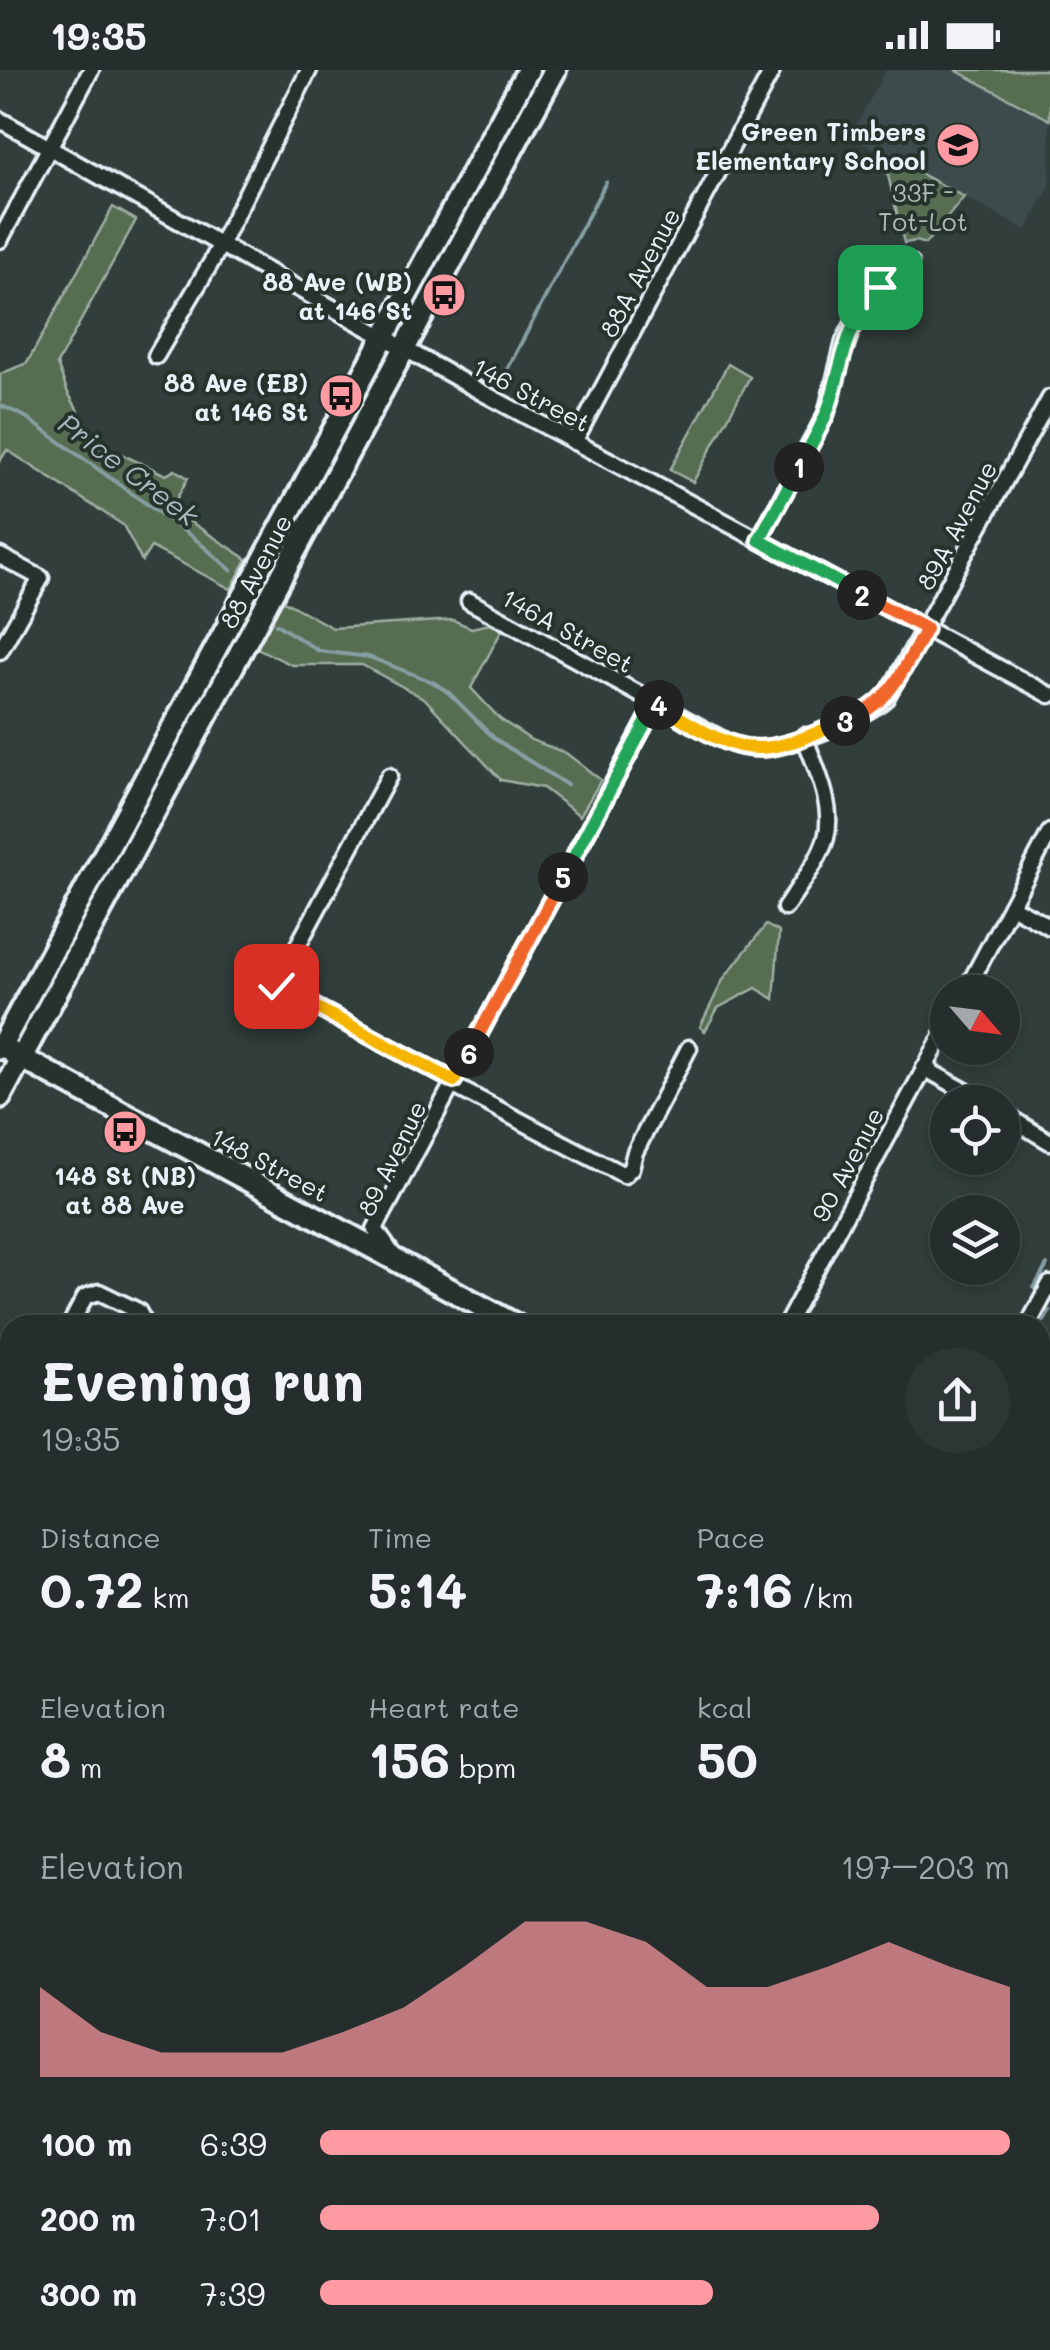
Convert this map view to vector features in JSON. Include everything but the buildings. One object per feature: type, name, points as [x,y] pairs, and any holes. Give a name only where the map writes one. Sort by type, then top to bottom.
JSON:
[{"type":"main road","name":"88 Avenue","points":[[0,1097],[395,343],[528,70]]},
{"type":"main road","name":"88 Avenue","points":[[0,1048],[395,343],[554,70]]},
{"type":"main road","name":"148 Street","points":[[0,1048],[498,1315]]},
{"type":"street","points":[[0,240],[91,70]]},
{"type":"street","points":[[156,356],[171,336],[310,70]]},
{"type":"street","name":"88A Avenue","points":[[574,442],[772,71]]},
{"type":"street","name":"146 Street","points":[[0,120],[574,442],[1050,695]]},
{"type":"street","points":[[759,540],[826,414],[844,342],[853,324],[880,287],[910,263]]},
{"type":"street","name":"89A Avenue","points":[[804,736],[876,706],[894,686],[1050,398]]},
{"type":"street","points":[[0,556],[40,578],[0,651]]},
{"type":"street","name":"146A Street","points":[[469,602],[740,746],[763,748],[804,736]]},
{"type":"street","name":"89 Avenue","points":[[397,1260],[375,1229],[656,704]]},
{"type":"street","points":[[786,908],[826,839],[828,817],[823,792],[804,736]]},
{"type":"street","points":[[389,776],[276,986],[624,1175],[690,1048]]},
{"type":"street","points":[[974,975],[1050,832]]},
{"type":"street","points":[[1012,906],[1050,927]]},
{"type":"street","name":"90 Avenue","points":[[791,1315],[930,1057]]},
{"type":"street","points":[[924,1068],[954,1085]]},
{"type":"street","points":[[1020,1123],[1050,1142]]},
{"type":"street","points":[[1033,1315],[1050,1284]]},
{"type":"street","points":[[76,1315],[86,1297],[99,1292],[138,1310],[141,1315]]},
{"type":"shaded area","name":"Green Timbers Elementary School","points":[[886,70],[1050,70],[1050,186],[1026,230],[850,136]]},
{"type":"green space","points":[[955,70],[1050,70],[1050,120]]},
{"type":"green space","name":"33F - Tot-Lot","points":[[883,154],[964,197],[925,244],[904,243]]},
{"type":"green space","points":[[113,207],[136,220],[57,364],[68,393],[97,443],[166,475],[175,470],[188,478],[171,509],[247,559],[231,589],[151,547],[142,561],[123,525],[7,450],[0,461],[0,374],[27,363]]},
{"type":"green space","points":[[728,364],[750,377],[693,482],[670,470]]},
{"type":"green space","points":[[282,600],[333,628],[453,620],[471,628],[490,624],[502,630],[471,688],[500,719],[531,740],[566,753],[601,780],[580,816],[543,788],[501,780],[425,699],[362,665],[292,665],[257,648]]},
{"type":"green space","points":[[766,925],[779,932],[774,999],[756,988],[718,1008],[705,1031],[700,1027],[724,978]]},
{"type":"waterway","points":[[508,368],[606,182]]},
{"type":"waterway","name":"Price Creek","points":[[0,405],[24,416],[194,538],[231,570]]},
{"type":"waterway","name":"Price Creek","points":[[276,624],[319,651],[369,657],[433,682],[495,739],[567,785]]},
{"type":"waterway","points":[[1034,1288],[1047,1265]]},
{"type":"waterway","points":[[1048,1315],[1050,1311]]},
{"type":"place","name":"Green Timbers Elementary School","points":[[958,145]]},
{"type":"place","name":"88 Ave (WB) at 146 St","points":[[444,295]]},
{"type":"place","name":"88 Ave (EB) at 146 St","points":[[341,396]]},
{"type":"place","name":"148 St (NB) at 88 Ave","points":[[125,1132]]},
{"type":"route","points":[[276,986],[454,1081],[656,704],[727,742],[763,748],[865,714],[886,698],[926,629],[759,540],[826,414],[844,342],[880,287]]}]
